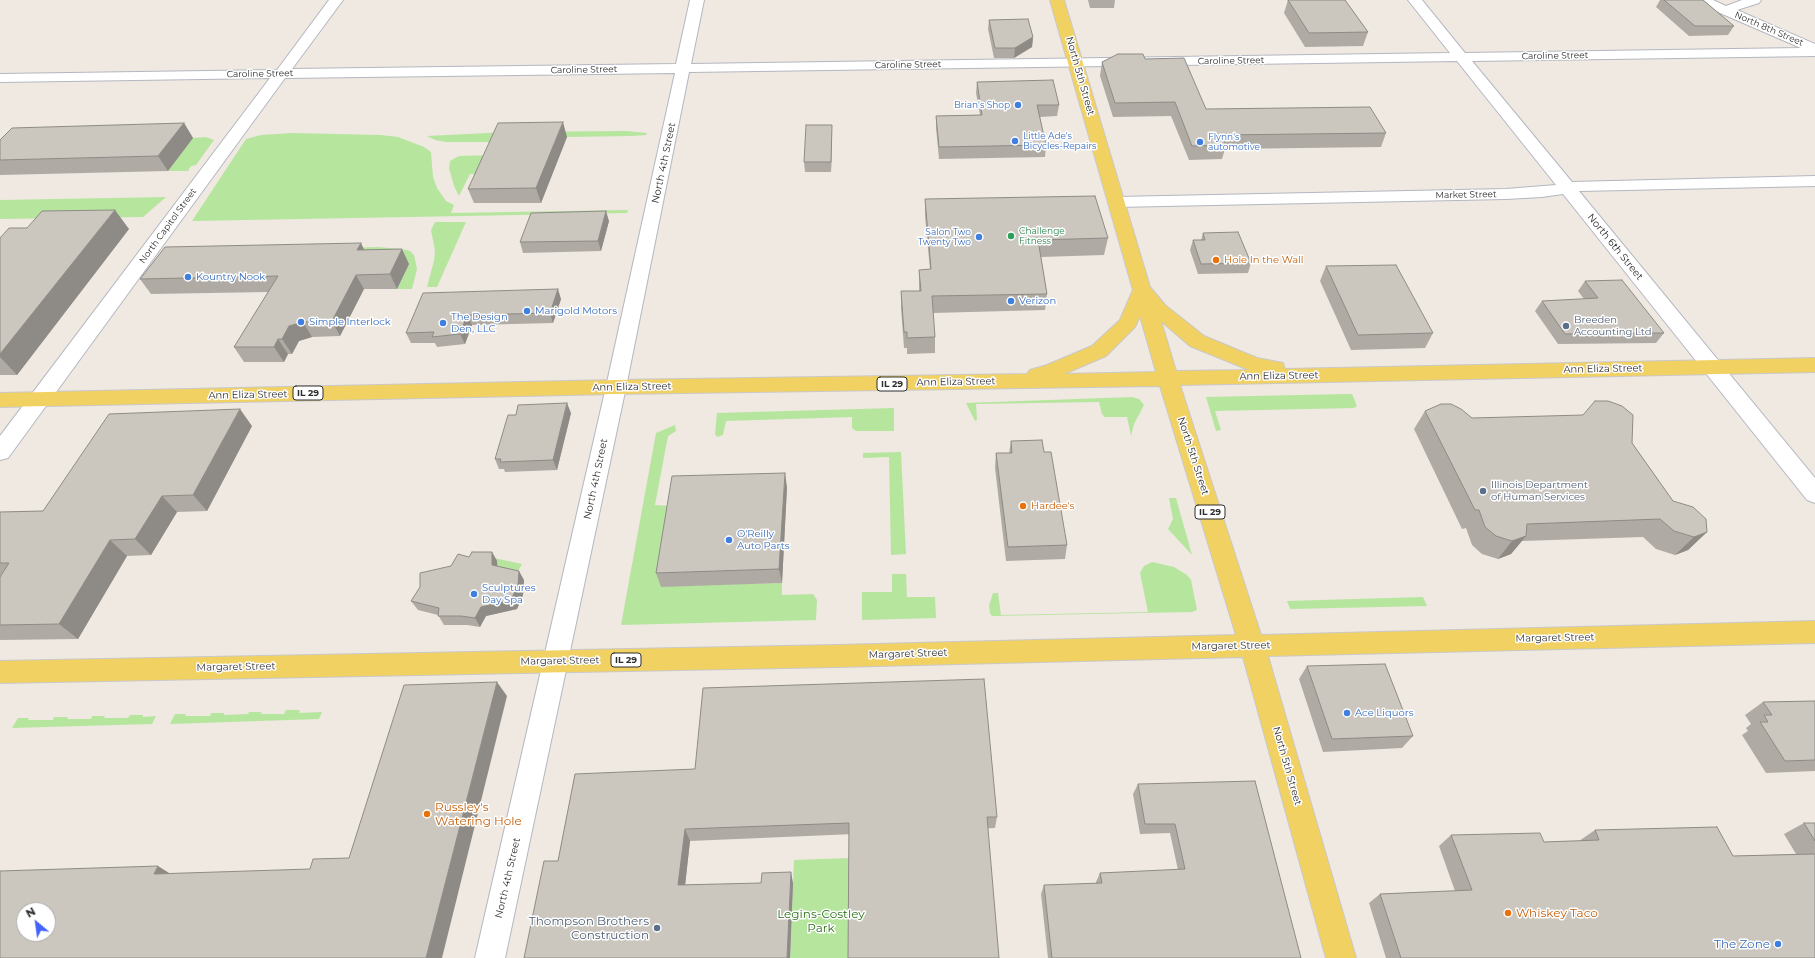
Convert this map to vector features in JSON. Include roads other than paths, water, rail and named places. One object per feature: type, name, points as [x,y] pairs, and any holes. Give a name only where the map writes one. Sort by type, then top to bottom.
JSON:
[{"type":"main road","name":"North 5th Street","points":[[1057,0],[1168,379],[1252,645],[1341,958]]},
{"type":"main road","points":[[1018,381],[1054,370],[1099,351],[1128,323],[1142,289],[1158,309],[1197,341],[1253,364],[1320,375]]},
{"type":"main road","name":"Ann Eliza Street","points":[[0,400],[616,387],[1168,379],[1815,365]]},
{"type":"main road","name":"Margaret Street","points":[[0,672],[556,661],[1815,632]]},
{"type":"street","name":"North Capitol Street","points":[[0,452],[336,0]]},
{"type":"street","name":"North 4th Street","points":[[490,958],[616,387],[697,0]]},
{"type":"street","name":"North 6th Street","points":[[1415,0],[1815,494]]},
{"type":"street","name":"North 8th Street","points":[[1702,0],[1815,49]]},
{"type":"street","points":[[1726,10],[1754,0]]},
{"type":"street","name":"Caroline Street","points":[[0,78],[1815,52]]},
{"type":"street","name":"Market Street","points":[[1116,202],[1506,194],[1542,192],[1566,188],[1636,184],[1815,181]]},
{"type":"place","name":"Brian’s Shop","points":[[1018,105]]},
{"type":"place","name":"Little Ade's Bicycles-Repairs","points":[[1015,141]]},
{"type":"place","name":"Flynn's automotive","points":[[1200,142]]},
{"type":"place","name":"Challenge Fitness","points":[[1011,236]]},
{"type":"place","name":"Salon Two Twenty Two","points":[[979,237]]},
{"type":"place","name":"Hole In the Wall","points":[[1216,260]]},
{"type":"place","name":"Kountry Nook","points":[[188,277]]},
{"type":"place","name":"Verizon","points":[[1011,301]]},
{"type":"place","name":"Marigold Motors","points":[[527,311]]},
{"type":"place","name":"Simple Interlock","points":[[301,322]]},
{"type":"place","name":"The Design Den, LLC","points":[[443,323]]},
{"type":"place","name":"Breeden Accounting Ltd","points":[[1566,326]]},
{"type":"place","name":"Illinois Department of Human Services","points":[[1483,491]]},
{"type":"place","name":"Hardee's","points":[[1023,506]]},
{"type":"place","name":"O'Reilly Auto Parts","points":[[729,540]]},
{"type":"place","name":"Sculptures Day Spa","points":[[474,594]]},
{"type":"place","name":"Ace Liquors","points":[[1347,713]]},
{"type":"place","name":"Russley's Watering Hole","points":[[427,814]]},
{"type":"place","name":"Whiskey Taco","points":[[1508,913]]},
{"type":"place","name":"Thompson Brothers Construction","points":[[657,928]]},
{"type":"place","name":"The Zone","points":[[1778,944]]},
{"type":"park label","name":"Legins-Costley Park","points":[[821,921]]}]
